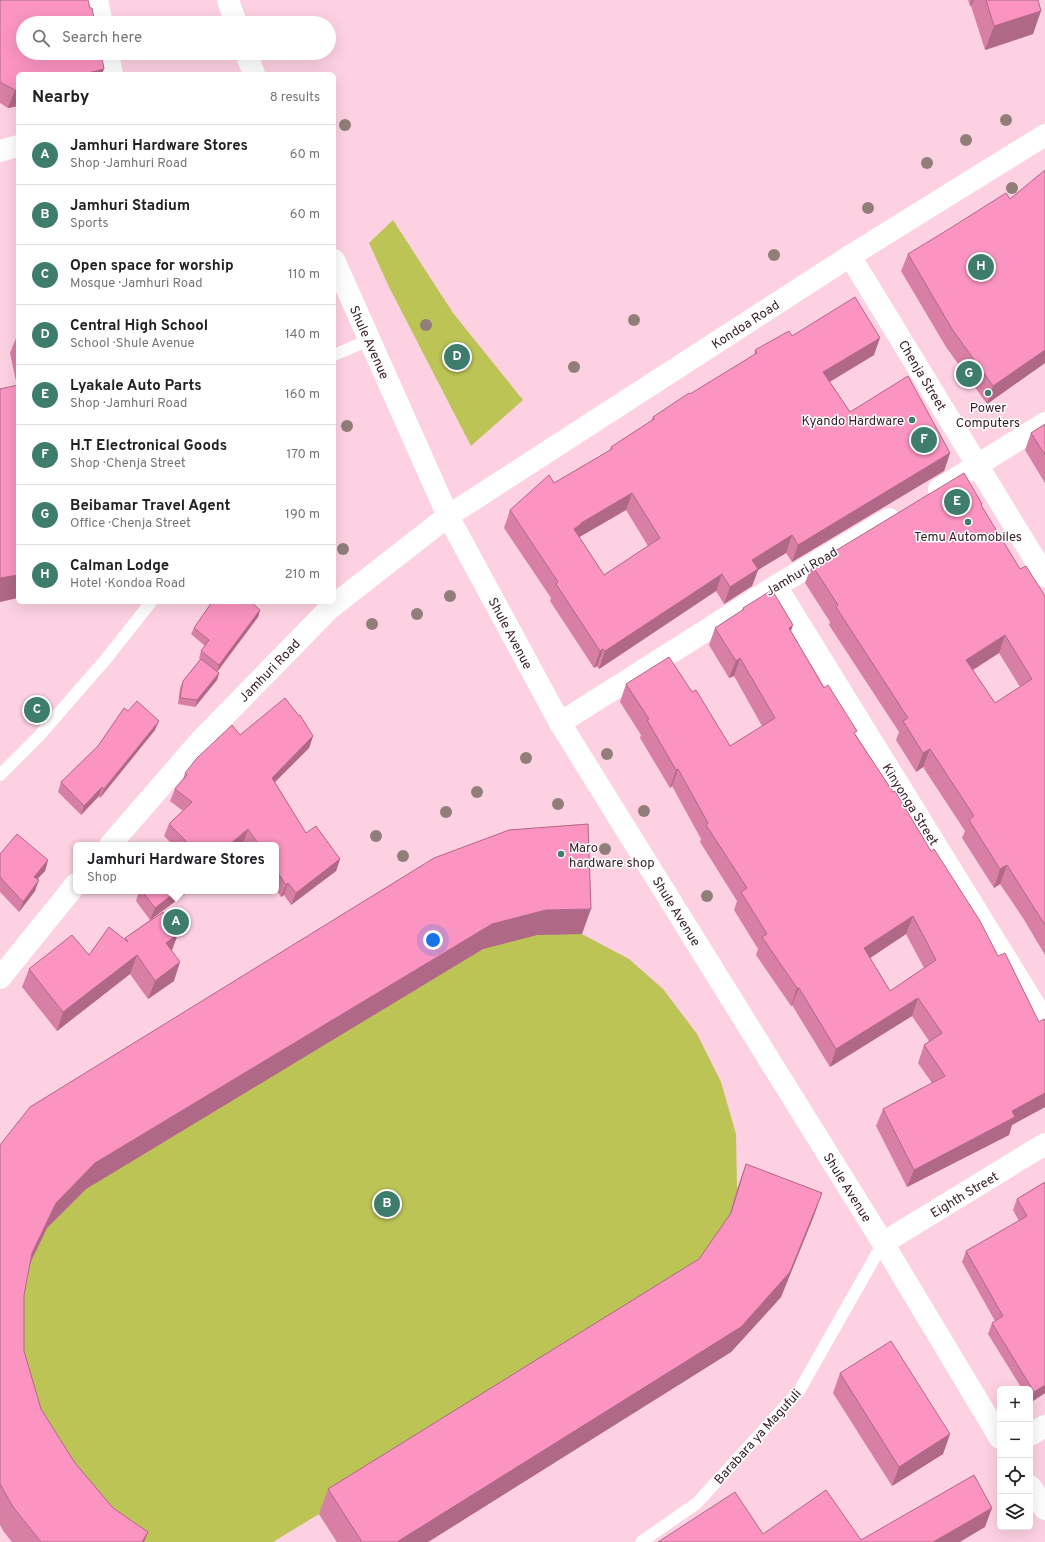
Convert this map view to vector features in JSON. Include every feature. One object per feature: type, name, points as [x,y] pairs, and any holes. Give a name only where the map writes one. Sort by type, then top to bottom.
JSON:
[{"type":"street","points":[[97,0],[100,16]]},
{"type":"street","points":[[228,0],[234,16]]},
{"type":"street","points":[[109,60],[112,72]]},
{"type":"street","points":[[249,60],[253,72]]},
{"type":"street","name":"Kondoa Road","points":[[448,516],[850,256],[1045,135]]},
{"type":"street","points":[[0,151],[16,147]]},
{"type":"street","name":"Chenja Street","points":[[850,256],[1045,576]]},
{"type":"street","name":"Shule Avenue","points":[[336,265],[448,516],[560,723],[883,1243],[997,1433]]},
{"type":"street","points":[[924,498],[978,466],[1045,423]]},
{"type":"street","name":"Jamhuri Road","points":[[560,723],[776,586],[904,510]]},
{"type":"street","name":"Jamhuri Road","points":[[336,604],[448,516]]},
{"type":"street","name":"Kinyonga Street","points":[[776,586],[1045,1022]]},
{"type":"street","name":"Jamhuri Road","points":[[113,842],[201,740],[335,604]]},
{"type":"street","points":[[0,978],[73,888]]},
{"type":"street","name":"Eighth Street","points":[[883,1243],[1045,1144]]},
{"type":"street","points":[[1033,1433],[1045,1426]]},
{"type":"street","points":[[1033,1491],[1045,1509]]},
{"type":"lane","points":[[336,353],[369,340]]},
{"type":"lane","points":[[0,775],[38,737],[106,659],[149,604]]},
{"type":"lane","name":"Barabara ya Magufuli","points":[[641,1542],[696,1503],[799,1391],[883,1243]]},
{"type":"green space","points":[[393,220],[453,313],[523,400],[471,446],[389,287],[369,243]]},
{"type":"green space","points":[[425,883],[582,934],[629,959],[663,989],[697,1034],[721,1082],[736,1134],[737,1189],[781,1297],[731,1352],[428,1542],[337,1542],[319,1514],[273,1542],[12,1542],[0,1525],[0,1159]]},
{"type":"building","points":[[0,0],[88,0],[94,16],[16,16],[16,60],[102,60],[104,69],[91,72],[16,72],[16,90],[0,82]]},
{"type":"building","points":[[986,0],[1038,0],[1041,11],[994,26]]},
{"type":"building","points":[[1045,170],[1045,350],[993,386],[952,329],[908,254],[1006,193],[1010,199]]},
{"type":"building","points":[[855,297],[880,338],[823,372],[850,412],[908,376],[950,453],[798,545],[792,535],[752,560],[758,569],[730,587],[722,574],[605,651],[603,649],[600,651],[556,584],[558,582],[510,510],[549,475],[554,483],[612,449],[611,447],[654,419],[653,417],[689,393],[690,394],[757,353],[755,350],[789,331],[792,336]],"holes":[[[632,493],[660,538],[604,575],[574,529],[581,523]]]},
{"type":"building","points":[[16,385],[16,575],[0,578],[0,389]]},
{"type":"building","points":[[1045,424],[1045,455],[1031,433]]},
{"type":"building","points":[[964,473],[982,504],[981,505],[1020,569],[1026,566],[1045,596],[1045,925],[1007,865],[1000,869],[969,820],[974,816],[930,749],[923,753],[903,721],[908,718],[836,607],[838,605],[812,565]],"holes":[[[1005,635],[1032,679],[995,703],[966,660]]]},
{"type":"building","points":[[772,590],[793,625],[789,628],[824,688],[828,685],[857,731],[854,733],[893,792],[895,791],[931,851],[934,849],[980,921],[998,956],[1005,953],[1039,1022],[1044,1019],[1045,1021],[1045,1093],[1012,1111],[1015,1117],[914,1170],[883,1109],[945,1076],[924,1045],[942,1033],[918,998],[836,1049],[799,988],[797,988],[762,937],[767,934],[741,892],[747,888],[706,825],[708,823],[678,769],[676,770],[647,720],[649,719],[626,684],[669,657],[692,692],[696,690],[730,746],[775,718],[740,658],[736,661],[715,628],[744,609],[743,608]],"holes":[[[913,916],[936,960],[890,991],[864,948]]]},
{"type":"building","points":[[211,604],[253,604],[260,610],[219,665],[201,651],[209,640],[194,628]]},
{"type":"building","points":[[201,659],[219,673],[197,700],[180,698],[183,681]]},
{"type":"building","points":[[285,698],[299,716],[300,715],[313,736],[272,778],[306,833],[316,826],[340,859],[296,893],[288,883],[286,885],[279,874],[279,842],[257,842],[248,829],[233,842],[184,842],[186,841],[169,824],[192,802],[175,789],[187,775],[185,773],[197,758],[232,725],[240,735]]},
{"type":"building","points":[[137,701],[159,721],[104,789],[102,787],[84,806],[61,782],[98,746],[124,708],[128,711]]},
{"type":"building","points":[[588,824],[591,909],[546,910],[492,924],[95,1163],[56,1203],[32,1253],[24,1295],[24,1351],[41,1409],[75,1463],[113,1508],[148,1532],[142,1542],[41,1542],[13,1507],[0,1484],[0,1145],[30,1107],[434,858],[509,830]]},
{"type":"building","points":[[17,834],[48,860],[34,877],[39,880],[23,902],[0,877],[0,854]]},
{"type":"building","points":[[144,894],[173,894],[155,908]]},
{"type":"building","points":[[163,912],[178,934],[166,943],[180,962],[155,981],[137,955],[63,1012],[29,969],[72,935],[89,955],[109,927],[128,942],[125,938]]},
{"type":"building","points":[[746,1164],[822,1193],[790,1272],[741,1327],[397,1542],[362,1542],[328,1489],[699,1259],[731,1213]]},
{"type":"building","points":[[1045,1182],[1045,1385],[1034,1392],[1033,1386],[1030,1386],[992,1323],[1003,1316],[966,1251],[1027,1216],[1017,1199]]},
{"type":"building","points":[[891,1341],[950,1434],[899,1467],[840,1373]]},
{"type":"building","points":[[974,1475],[992,1508],[933,1542],[658,1542],[735,1492],[763,1534],[826,1490],[861,1540]]},
{"type":"place","name":"Calman Lodge","points":[[981,267]]},
{"type":"place","name":"Central High School","points":[[457,357]]},
{"type":"place","name":"Beibamar Travel Agent","points":[[969,374]]},
{"type":"place","name":"Power Computers","points":[[988,393]]},
{"type":"place","name":"Kyando Hardware","points":[[912,420]]},
{"type":"place","name":"H.T Electronical Goods","points":[[924,440]]},
{"type":"place","name":"Lyakale Auto Parts","points":[[957,502]]},
{"type":"place","name":"Temu Automobiles","points":[[968,522]]},
{"type":"place","name":"Open space for worship","points":[[37,710]]},
{"type":"place","name":"Maro hardware shop","points":[[561,854]]},
{"type":"place","name":"Jamhuri Hardware Stores","points":[[176,922]]},
{"type":"place","name":"Jamhuri Stadium","points":[[387,1204]]}]
